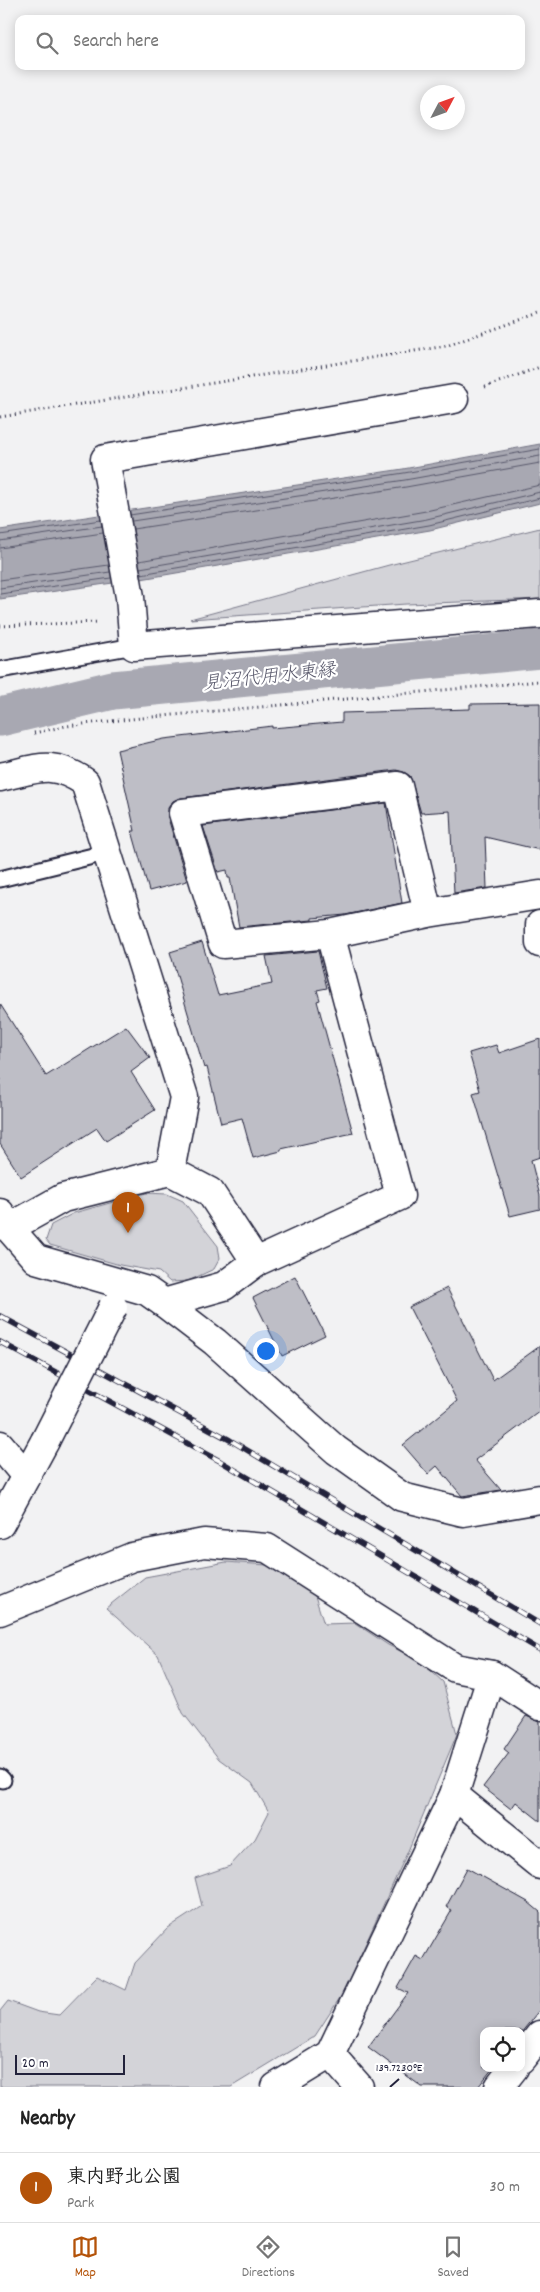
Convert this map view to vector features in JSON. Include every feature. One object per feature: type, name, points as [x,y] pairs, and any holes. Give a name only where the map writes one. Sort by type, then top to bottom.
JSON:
[{"type":"street","points":[[454,399],[105,459],[132,621],[540,614]]},
{"type":"street","points":[[0,776],[52,766],[67,770],[85,782],[109,852],[184,1097],[170,1171]]},
{"type":"street","points":[[428,913],[398,786],[183,813],[223,944],[330,934],[428,913],[540,895]]},
{"type":"street","points":[[540,926],[540,943]]},
{"type":"street","points":[[164,1303],[224,1286],[256,1262],[400,1196],[330,934]]},
{"type":"street","points":[[256,1262],[210,1192],[170,1171],[63,1198],[5,1220],[36,1259],[120,1297],[147,1291],[215,1342],[336,1450],[402,1497],[464,1512],[540,1499]]},
{"type":"street","points":[[0,1524],[120,1297]]},
{"type":"street","points":[[0,1445],[26,1476]]},
{"type":"street","points":[[0,1611],[132,1557],[204,1543],[268,1548],[455,1668],[492,1675],[540,1706]]},
{"type":"street","points":[[276,2087],[330,2054],[454,1796],[492,1675]]},
{"type":"street","points":[[454,1796],[540,1865]]},
{"type":"street","points":[[525,2054],[540,2035]]},
{"type":"street","points":[[330,2054],[359,2087]]},
{"type":"street","points":[[499,2087],[511,2072]]},
{"type":"lane","points":[[0,670],[132,621]]},
{"type":"lane","points":[[0,879],[109,852]]},
{"type":"path","points":[[0,417],[446,346],[540,313]]},
{"type":"path","points":[[454,399],[540,367]]},
{"type":"path","points":[[0,626],[132,621]]},
{"type":"path","points":[[29,735],[66,726],[93,723],[540,681]]},
{"type":"shaded area","points":[[540,528],[540,599],[406,604],[190,619],[389,565]]},
{"type":"shaded area","points":[[146,1193],[167,1194],[183,1201],[218,1246],[220,1258],[214,1269],[188,1281],[170,1282],[159,1272],[120,1265],[50,1245],[46,1240],[51,1225],[74,1213]]},
{"type":"shaded area","points":[[226,1562],[267,1565],[314,1593],[324,1624],[355,1623],[388,1645],[419,1660],[443,1682],[457,1734],[408,1851],[343,1993],[315,2036],[231,2087],[0,2087],[0,2011],[8,2001],[38,2012],[59,2015],[97,1976],[126,1990],[135,1963],[168,1928],[202,1906],[195,1878],[230,1866],[255,1839],[269,1812],[252,1783],[219,1759],[183,1713],[158,1655],[106,1608],[145,1577]]},
{"type":"water","points":[[540,444],[540,503],[430,530],[141,579],[0,599],[0,530],[403,469]]},
{"type":"building","points":[[540,703],[540,850],[485,837],[487,888],[454,893],[450,811],[421,813],[410,776],[396,770],[181,798],[173,801],[168,808],[168,818],[187,881],[149,891],[132,831],[135,831],[117,750],[164,739],[272,726],[272,728],[342,722],[342,713],[470,709],[470,704]]},
{"type":"building","points":[[386,803],[402,903],[345,915],[312,918],[312,920],[239,927],[230,878],[228,878],[227,870],[218,872],[203,826]]},
{"type":"building","points":[[202,942],[218,995],[272,984],[266,956],[318,951],[327,988],[317,990],[320,1000],[317,1001],[353,1133],[281,1149],[281,1151],[253,1158],[242,1118],[221,1123],[207,1067],[204,1068],[170,952]]},
{"type":"building","points":[[0,1004],[46,1076],[126,1026],[150,1058],[131,1072],[155,1110],[106,1141],[97,1128],[21,1177],[0,1144]]},
{"type":"building","points":[[540,1039],[540,1157],[531,1160],[540,1196],[540,1209],[510,1216],[473,1093],[480,1091],[469,1053],[496,1045],[499,1053]]},
{"type":"building","points":[[295,1276],[325,1335],[282,1356],[253,1298]]},
{"type":"building","points":[[447,1288],[493,1380],[540,1346],[540,1411],[475,1460],[501,1490],[462,1496],[437,1466],[428,1474],[403,1445],[457,1401],[409,1307]]},
{"type":"building","points":[[526,1716],[540,1722],[540,1821],[516,1802],[511,1809],[483,1787],[509,1753],[504,1749]]},
{"type":"building","points":[[467,1868],[528,1902],[540,1912],[540,2009],[525,2028],[480,2027],[480,2072],[490,2072],[478,2087],[422,2087],[368,2047],[408,1993],[398,1988],[416,1956],[423,1960],[452,1910],[446,1907]]},
{"type":"waterway","name":"見沼代用水東縁","points":[[0,717],[113,690],[540,649]]},
{"type":"railway","points":[[0,1316],[230,1440],[540,1624]]},
{"type":"railway","points":[[0,1342],[220,1461],[540,1650]]},
{"type":"place","name":"東内野北公園","points":[[128,1233]]}]
